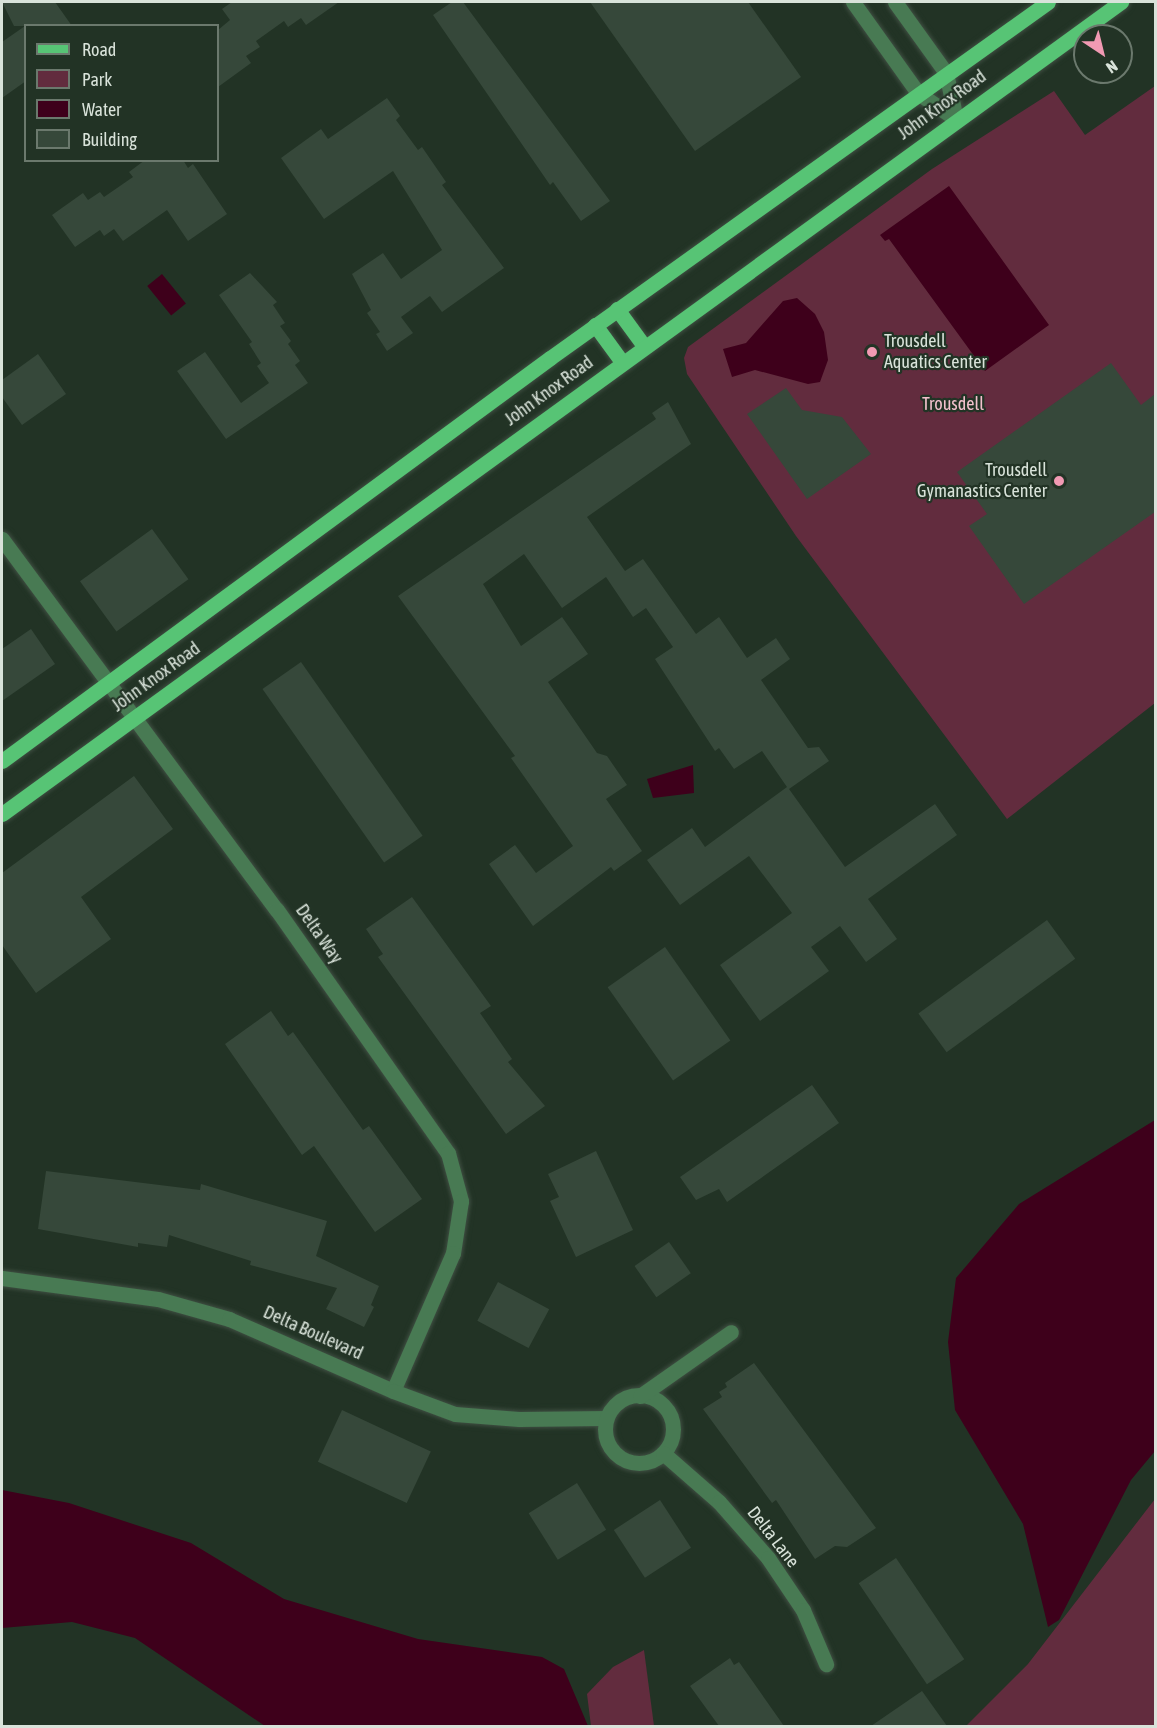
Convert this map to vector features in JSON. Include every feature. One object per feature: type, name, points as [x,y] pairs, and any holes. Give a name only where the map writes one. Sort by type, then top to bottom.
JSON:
[{"type":"main road","name":"John Knox Road","points":[[2,761],[595,325],[1047,2]]},
{"type":"main road","name":"John Knox Road","points":[[2,814],[957,118],[1121,2]]},
{"type":"main road","points":[[618,309],[644,346]]},
{"type":"main road","points":[[595,325],[622,362]]},
{"type":"street","points":[[853,2],[918,93],[957,118]]},
{"type":"street","points":[[895,2],[946,74],[957,118]]},
{"type":"street","name":"Delta Way","points":[[2,539],[109,684],[136,716],[448,1153],[461,1200],[453,1253],[393,1391]]},
{"type":"street","name":"Delta Boulevard","points":[[2,1278],[100,1289],[229,1318],[393,1391],[455,1413],[519,1419],[606,1418]]},
{"type":"street","points":[[640,1396],[651,1397],[670,1415],[671,1441],[663,1453],[645,1463],[617,1456],[605,1437],[606,1418],[615,1404],[640,1396],[731,1332]]},
{"type":"street","name":"Delta Lane","points":[[663,1453],[719,1502],[768,1558],[803,1610],[826,1664]]},
{"type":"green space","name":"Trousdell","points":[[1155,86],[1155,703],[1007,819],[796,536],[687,374],[684,358],[688,347],[932,169],[1054,91],[1085,135]]},
{"type":"green space","points":[[1155,1499],[1155,1726],[966,1726],[1028,1664]]},
{"type":"green space","points":[[644,1650],[654,1726],[591,1726],[587,1694],[613,1667]]},
{"type":"water","points":[[949,186],[1049,325],[985,371],[889,239],[885,241],[880,235]]},
{"type":"water","points":[[162,274],[186,304],[171,315],[147,286]]},
{"type":"water","points":[[797,298],[815,314],[824,332],[828,360],[820,382],[808,384],[755,370],[732,377],[723,349],[746,343],[783,301]]},
{"type":"water","points":[[693,765],[694,793],[653,798],[647,779]]},
{"type":"water","points":[[1155,1120],[1155,1451],[1131,1480],[1059,1620],[1048,1627],[1023,1524],[955,1410],[948,1342],[956,1278],[1019,1204]]},
{"type":"water","points":[[2,1490],[69,1503],[191,1543],[284,1599],[418,1639],[542,1657],[564,1669],[588,1726],[265,1726],[135,1638],[72,1622],[2,1628]]},
{"type":"building","points":[[2,2],[55,2],[71,24],[24,24],[24,26],[14,26]]},
{"type":"building","points":[[232,2],[339,2],[306,25],[301,18],[288,27],[284,21],[256,41],[260,47],[246,56],[251,63],[219,86],[219,29],[230,20],[222,9]]},
{"type":"building","points":[[452,2],[463,2],[610,201],[581,221],[553,182],[550,185],[433,15]]},
{"type":"building","points":[[590,2],[748,2],[801,77],[695,151]]},
{"type":"building","points":[[24,27],[24,82],[2,98],[2,42]]},
{"type":"building","points":[[387,98],[400,116],[396,120],[418,150],[422,147],[446,182],[442,185],[504,268],[442,312],[430,296],[401,317],[413,333],[387,351],[376,334],[380,332],[367,313],[371,310],[352,274],[383,253],[401,279],[442,250],[393,171],[324,219],[281,158],[321,129],[328,139]]},
{"type":"building","points":[[142,162],[184,162],[188,168],[193,164],[227,214],[188,241],[167,210],[123,241],[114,229],[104,236],[100,230],[75,247],[52,215],[83,193],[88,200],[100,192],[104,197],[133,177],[129,172]]},
{"type":"building","points":[[250,273],[277,302],[273,305],[285,323],[280,326],[291,341],[288,344],[300,361],[295,365],[308,383],[226,439],[177,371],[205,352],[241,403],[269,383],[257,366],[261,363],[249,344],[252,342],[219,295]]},
{"type":"building","points":[[38,354],[66,394],[22,425],[2,397],[2,380]]},
{"type":"building","name":"Trousdell Gymanastics Center","points":[[1111,363],[1141,405],[1155,394],[1155,512],[1024,604],[969,526],[987,514],[957,472]]},
{"type":"building","points":[[786,388],[802,410],[842,417],[871,454],[807,499],[747,414]]},
{"type":"building","points":[[668,402],[691,444],[587,517],[625,571],[643,559],[696,634],[719,617],[747,658],[776,638],[790,659],[761,680],[808,748],[819,747],[829,761],[789,789],[845,867],[935,804],[957,835],[868,899],[897,939],[866,962],[840,926],[811,947],[829,971],[760,1021],[720,965],[792,913],[749,856],[680,905],[647,860],[692,828],[705,847],[787,787],[762,751],[734,769],[719,748],[715,751],[655,659],[673,647],[646,608],[633,617],[606,577],[562,608],[524,554],[483,584],[521,646],[562,617],[588,654],[548,682],[597,753],[607,756],[627,785],[606,799],[642,851],[614,871],[611,867],[533,926],[489,864],[515,845],[536,873],[573,846],[511,758],[515,756],[398,596],[656,419],[652,413]]},
{"type":"building","points":[[152,529],[188,579],[116,631],[80,581]]},
{"type":"building","points":[[31,629],[55,664],[2,701],[2,649]]},
{"type":"building","points":[[301,662],[423,836],[384,863],[262,689]]},
{"type":"building","points":[[134,776],[173,829],[81,897],[111,939],[36,993],[2,945],[2,873]]},
{"type":"building","points":[[412,897],[491,1006],[480,1013],[512,1059],[508,1062],[545,1106],[506,1134],[378,957],[383,954],[366,929]]},
{"type":"building","points":[[1047,920],[1075,959],[947,1052],[918,1013]]},
{"type":"building","points":[[665,947],[730,1040],[673,1081],[608,987]]},
{"type":"building","points":[[271,1011],[288,1036],[293,1032],[363,1130],[369,1126],[422,1199],[375,1232],[314,1146],[302,1155],[225,1044]]},
{"type":"building","points":[[812,1085],[839,1123],[727,1202],[719,1189],[696,1200],[680,1177]]},
{"type":"building","points":[[596,1151],[633,1230],[576,1257],[550,1201],[559,1197],[548,1174]]},
{"type":"building","points":[[46,1171],[200,1190],[201,1184],[327,1221],[316,1256],[379,1286],[371,1305],[374,1307],[364,1327],[326,1309],[337,1288],[250,1265],[251,1261],[169,1235],[167,1247],[138,1243],[138,1247],[38,1229]]},
{"type":"building","points":[[669,1242],[691,1273],[656,1297],[635,1266]]},
{"type":"building","points":[[498,1282],[549,1309],[529,1348],[477,1321]]},
{"type":"building","points":[[754,1363],[876,1528],[847,1547],[835,1546],[815,1559],[776,1500],[772,1503],[703,1409],[722,1397],[719,1392],[727,1387],[725,1383]]},
{"type":"building","points":[[342,1410],[431,1451],[407,1503],[318,1462]]},
{"type":"building","points":[[577,1483],[606,1530],[558,1560],[529,1513]]},
{"type":"building","points":[[660,1500],[691,1548],[645,1578],[614,1530]]},
{"type":"building","points":[[896,1558],[964,1659],[927,1684],[859,1583]]},
{"type":"building","points":[[730,1658],[734,1665],[739,1662],[784,1726],[719,1726],[690,1686]]},
{"type":"building","points":[[922,1691],[947,1726],[871,1726]]},
{"type":"place","name":"Trousdell Aquatics Center","points":[[872,352]]},
{"type":"place","name":"Trousdell Gymanastics Center","points":[[1059,481]]}]
